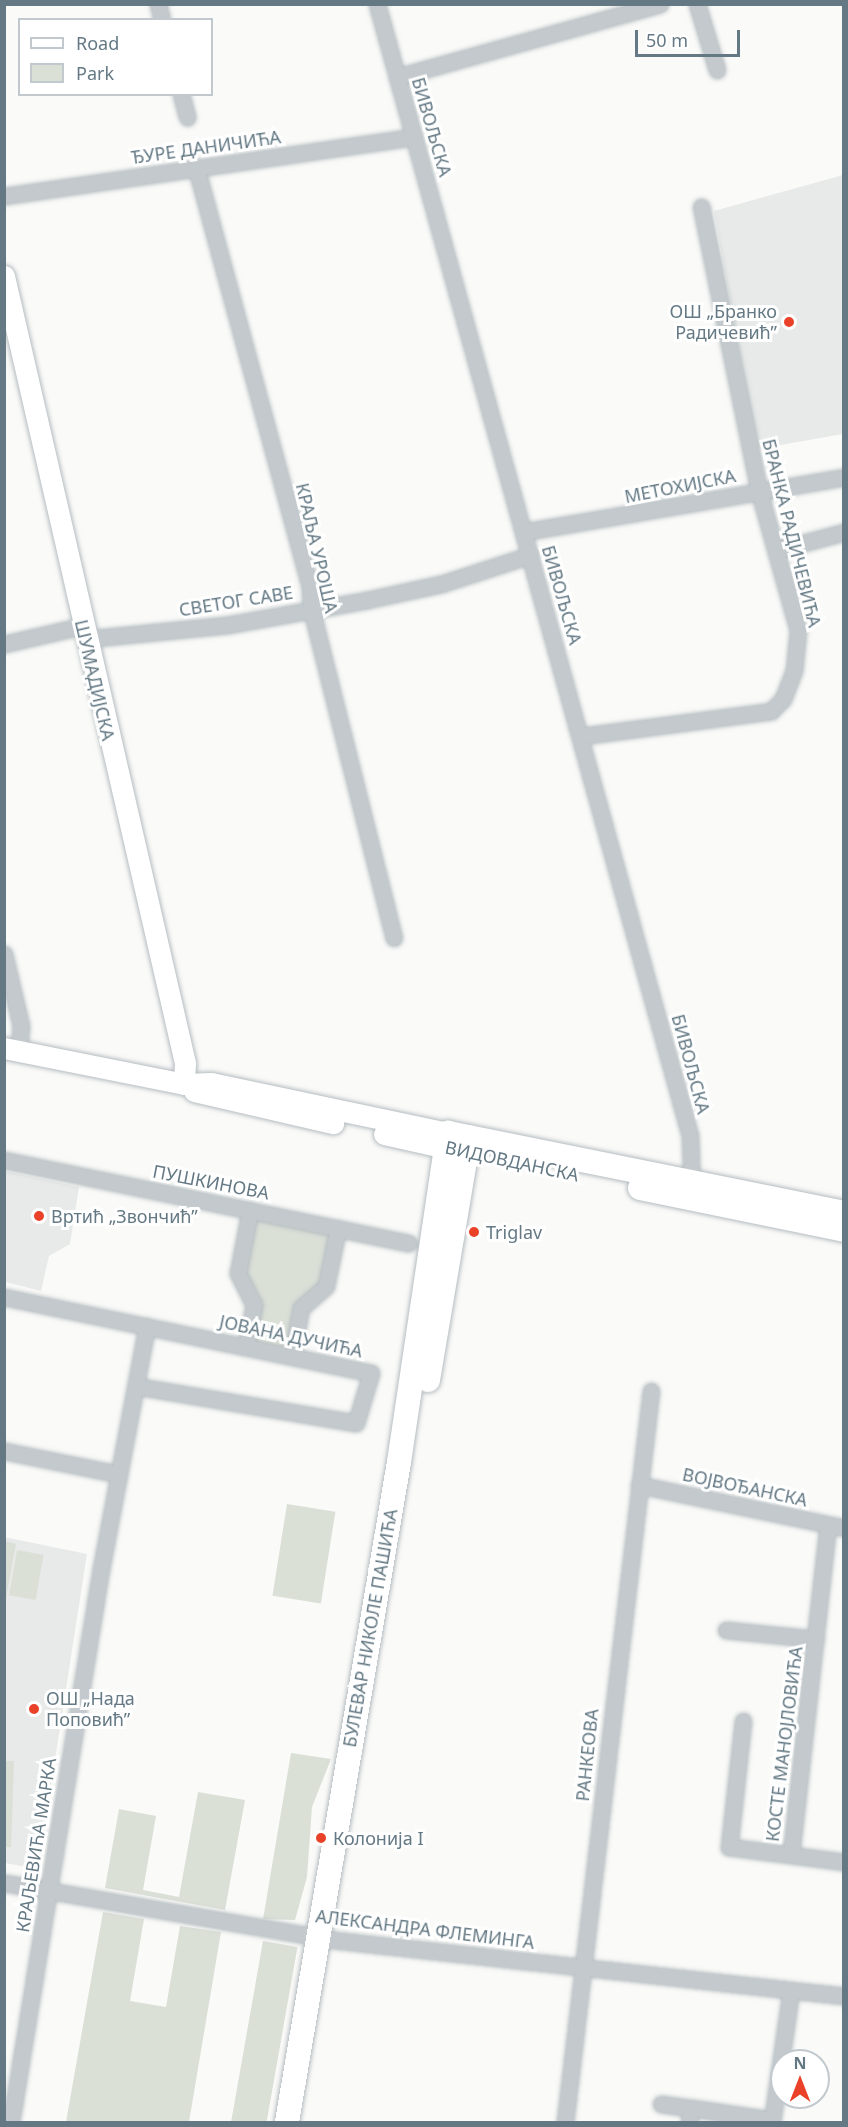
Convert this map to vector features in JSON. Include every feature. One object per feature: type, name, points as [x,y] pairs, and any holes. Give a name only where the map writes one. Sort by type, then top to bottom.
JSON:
[{"type":"main road","name":"ВИДОВДАНСКА","points":[[457,1142],[692,1190],[843,1213]]},
{"type":"main road","name":"БУЛЕВАР НИКОЛЕ ПАШИЋА","points":[[301,2122],[325,1939],[457,1142]]},
{"type":"main road","name":"ВИДОВДАНСКА","points":[[692,1190],[843,1230]]},
{"type":"main road","name":"БУЛЕВАР НИКОЛЕ ПАШИЋА","points":[[287,2122],[325,1939]]},
{"type":"street","name":"БИВОЉСКА","points":[[377,4],[582,736],[690,1136],[692,1190]]},
{"type":"street","points":[[397,77],[660,4]]},
{"type":"street","points":[[697,4],[717,70]]},
{"type":"street","points":[[182,96],[187,117]]},
{"type":"street","name":"ЂУРЕ ДАНИЧИЋА","points":[[4,196],[414,137]]},
{"type":"street","name":"КРАЉА УРОША","points":[[196,167],[296,530],[311,608],[394,938]]},
{"type":"street","name":"БРАНКА РАДИЧЕВИЋА","points":[[582,736],[746,718],[778,706],[794,671],[799,640],[777,549],[759,490],[701,207]]},
{"type":"street","name":"ШУМАДИЈСКА","points":[[4,276],[10,328],[186,1063],[184,1084]]},
{"type":"street","name":"МЕТОХИЈСКА","points":[[523,532],[843,477]]},
{"type":"street","points":[[777,549],[843,532]]},
{"type":"street","name":"СВЕТОГ САВЕ","points":[[4,644],[84,632],[228,625],[311,608],[411,592],[530,555]]},
{"type":"street","points":[[4,954],[21,1026],[12,1050]]},
{"type":"street","name":"ВИДОВДАНСКА","points":[[12,1050],[184,1084],[212,1098],[457,1142]]},
{"type":"street","name":"ПУШКИНОВА","points":[[4,1160],[409,1243]]},
{"type":"street","points":[[246,1347],[254,1305],[238,1273],[250,1210]]},
{"type":"street","points":[[292,1356],[301,1308],[326,1286],[338,1228]]},
{"type":"street","name":"ЈОВАНА ДУЧИЋА","points":[[4,1297],[371,1373],[356,1423],[136,1386]]},
{"type":"street","name":"КРАЉЕВИЋА МАРКА","points":[[11,2122],[47,1891],[118,1474],[147,1326]]},
{"type":"street","name":"РАНКЕОВА","points":[[565,2122],[651,1391]]},
{"type":"street","points":[[4,1451],[118,1474]]},
{"type":"street","name":"ВОЈВОЂАНСКА","points":[[639,1485],[843,1528]]},
{"type":"street","name":"КОСТЕ МАНОЈЛОВИЋА","points":[[790,1854],[828,1525]]},
{"type":"street","name":"КОСТЕ МАНОЈЛОВИЋА","points":[[726,1630],[816,1639]]},
{"type":"street","name":"КОСТЕ МАНОЈЛОВИЋА","points":[[743,1721],[729,1847],[843,1862]]},
{"type":"street","name":"АЛЕКСАНДРА ФЛЕМИНГА","points":[[4,1883],[325,1939],[843,1996]]},
{"type":"street","points":[[661,2104],[690,2115],[772,2121],[790,1990]]},
{"type":"shaded area","name":"ОШ „Бранко Радичевић”","points":[[843,175],[843,434],[757,449],[714,211]]},
{"type":"shaded area","name":"Вртић „Звончић”","points":[[5,1171],[79,1187],[70,1244],[49,1256],[41,1291],[5,1282]]},
{"type":"shaded area","name":"ОШ „Нада Поповић”","points":[[4,1537],[87,1554],[38,1869],[5,1863]]},
{"type":"green space","points":[[250,1210],[338,1228],[326,1286],[301,1308],[292,1356],[246,1347],[254,1305],[238,1273]]},
{"type":"green space","points":[[287,1504],[335,1512],[321,1604],[272,1596]]},
{"type":"green space","points":[[4,1541],[16,1544],[5,1603]]},
{"type":"green space","points":[[17,1550],[44,1555],[36,1600],[9,1595]]},
{"type":"green space","points":[[291,1753],[331,1759],[312,1807],[307,1877],[295,1920],[263,1919]]},
{"type":"green space","points":[[5,1761],[14,1761],[11,1847],[5,1847]]},
{"type":"green space","points":[[198,1792],[245,1800],[225,1910],[105,1888],[119,1809],[156,1816],[143,1890],[179,1897]]},
{"type":"green space","points":[[103,1912],[144,1919],[130,2001],[166,2007],[180,1926],[221,1932],[189,2122],[66,2122]]},
{"type":"green space","points":[[263,1941],[297,1947],[267,2122],[231,2122]]},
{"type":"place","name":"ОШ „Бранко Радичевић”","points":[[789,322]]},
{"type":"place","name":"Вртић „Звончић”","points":[[39,1216]]},
{"type":"place","name":"Triglav","points":[[474,1232]]},
{"type":"place","name":"ОШ „Нада Поповић”","points":[[34,1709]]},
{"type":"place","name":"Колонија I","points":[[321,1838]]}]
